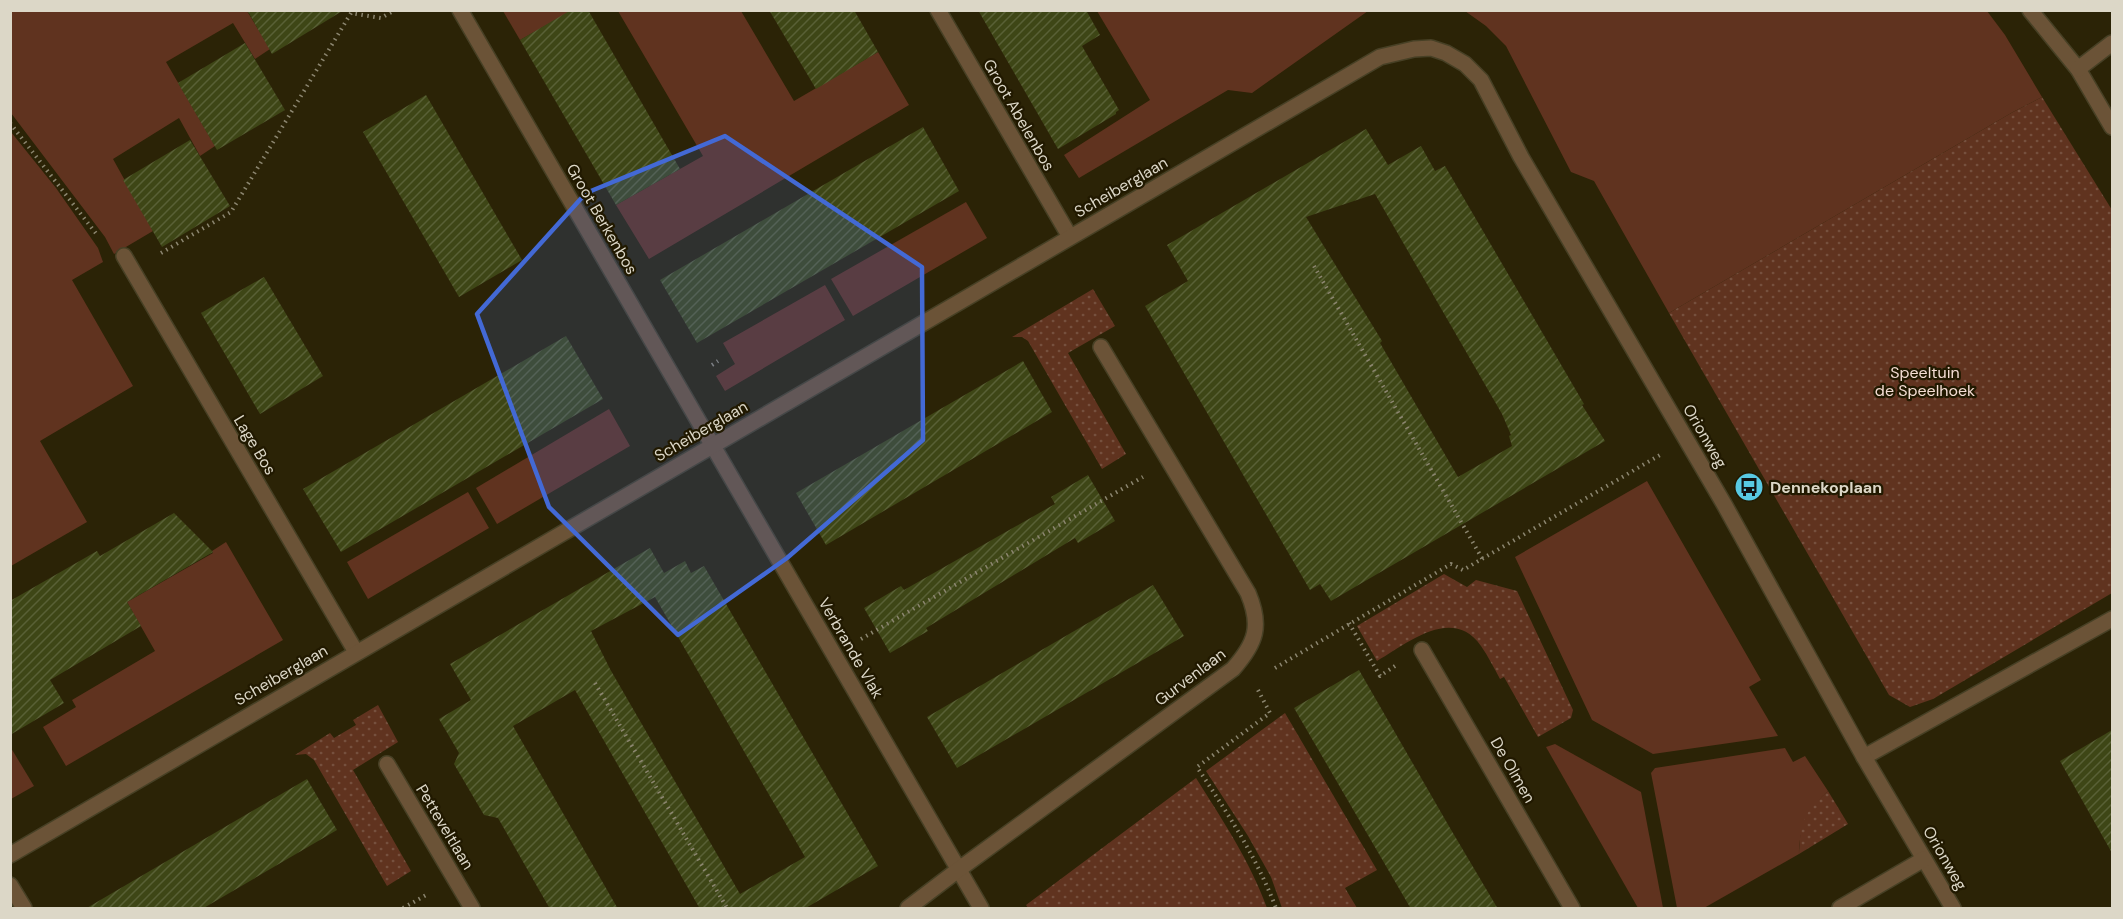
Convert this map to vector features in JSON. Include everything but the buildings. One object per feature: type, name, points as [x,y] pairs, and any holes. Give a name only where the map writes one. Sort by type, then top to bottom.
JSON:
[{"type":"street","name":"Groot Berkenbos","points":[[460,10],[713,445]]},
{"type":"street","name":"Groot Abelenbos","points":[[938,10],[1070,237]]},
{"type":"street","points":[[2030,10],[2078,69],[2112,128]]},
{"type":"street","points":[[2078,69],[2112,43]]},
{"type":"street","name":"Orionweg","points":[[1414,49],[1431,48],[1446,53],[1465,64],[1481,80],[1521,157],[1686,440],[1864,757],[1953,909]]},
{"type":"street","name":"Scheiberglaan","points":[[10,855],[1380,57],[1414,49]]},
{"type":"street","name":"Lage Bos","points":[[124,256],[356,652]]},
{"type":"street","name":"Gurvenlaan","points":[[958,870],[1233,669],[1246,654],[1253,640],[1256,626],[1255,610],[1248,593],[1101,347]]},
{"type":"street","name":"Verbrande Vlak","points":[[713,445],[981,909]]},
{"type":"street","points":[[1864,757],[2111,624]]},
{"type":"street","name":"De Olmen","points":[[1422,650],[1572,909]]},
{"type":"street","name":"Petteveltlaan","points":[[387,764],[472,909]]},
{"type":"street","points":[[1840,909],[1924,859]]},
{"type":"street","points":[[908,909],[958,870]]},
{"type":"street","points":[[10,885],[24,909]]},
{"type":"path","points":[[124,256],[149,242],[157,256],[231,212],[351,14],[381,18],[395,10]]},
{"type":"path","points":[[10,123],[104,243]]},
{"type":"path","points":[[1314,266],[1483,560]]},
{"type":"path","points":[[712,365],[718,361]]},
{"type":"path","points":[[1271,671],[1288,658],[1451,564],[1463,570],[1483,560],[1686,440]]},
{"type":"path","points":[[834,655],[1170,461]]},
{"type":"path","points":[[1349,623],[1373,663]]},
{"type":"path","points":[[595,682],[727,909]]},
{"type":"path","points":[[1254,683],[1270,713],[1197,767],[1242,835],[1276,909]]},
{"type":"highlighted area","points":[[725,136],[922,267],[923,440],[787,558],[678,635],[549,507],[477,314],[586,193]]},
{"type":"green space","points":[[11,11],[247,11],[270,49],[255,59],[233,23],[166,62],[215,146],[200,156],[179,118],[113,159],[153,231],[114,254],[105,237],[11,113]]},
{"type":"green space","points":[[503,11],[571,11],[520,40]]},
{"type":"green space","points":[[618,11],[741,11],[794,101],[878,52],[909,105],[649,259],[616,205],[703,156]]},
{"type":"green space","points":[[1097,11],[1368,11],[1252,93],[1228,90],[1079,178],[1064,155],[1150,100]]},
{"type":"green space","points":[[1465,11],[1987,11],[2005,35],[2042,97],[1669,313],[1594,181],[1571,172],[1506,46],[1486,26]]},
{"type":"green space","name":"Speeltuin de Speelhoek","points":[[2042,97],[2112,210],[2112,593],[1933,699],[1910,707],[1889,695],[1669,313]]},
{"type":"green space","points":[[11,132],[56,188],[98,248],[103,262],[72,280],[133,386],[40,441],[87,522],[11,566]]},
{"type":"green space","points":[[966,202],[987,238],[853,316],[831,279]]},
{"type":"green space","points":[[825,285],[845,320],[725,391],[716,376],[735,364],[723,343]]},
{"type":"green space","points":[[1093,289],[1115,326],[1068,353],[1126,454],[1102,469],[1028,341],[1022,337],[1012,337]]},
{"type":"green space","points":[[609,409],[630,446],[497,524],[476,488]]},
{"type":"green space","points":[[1647,481],[1761,680],[1749,687],[1778,736],[1653,754],[1592,720],[1515,557]]},
{"type":"green space","points":[[468,492],[489,528],[368,599],[347,562]]},
{"type":"green space","points":[[226,542],[283,640],[66,766],[43,727],[76,707],[72,700],[155,651],[127,602],[213,553],[212,551]]},
{"type":"green space","points":[[1444,574],[1467,587],[1476,580],[1517,591],[1573,710],[1571,718],[1538,737],[1504,677],[1500,679],[1481,646],[1469,634],[1457,629],[1443,628],[1429,632],[1377,661],[1357,626]]},
{"type":"green space","points":[[378,705],[398,742],[353,770],[411,871],[387,886],[314,760],[306,754],[295,755],[330,733],[334,738],[356,725],[353,720]]},
{"type":"green space","points":[[1285,713],[1377,870],[1345,888],[1357,908],[1282,908],[1271,877],[1248,836],[1206,771]]},
{"type":"green space","points":[[1555,744],[1641,792],[1663,908],[1638,908],[1546,747]]},
{"type":"green space","points":[[11,748],[34,786],[10,799]]},
{"type":"green space","points":[[1785,748],[1793,762],[1805,756],[1828,791],[1815,804],[1806,819],[1799,854],[1704,908],[1677,908],[1651,773],[1655,768]]},
{"type":"green space","points":[[1196,778],[1244,858],[1267,908],[1028,908],[1026,905]]},
{"type":"green space","points":[[1828,791],[1848,824],[1799,854],[1805,818],[1813,805]]},
{"type":"place","name":"Dennekoplaan","points":[[1749,487]]}]
